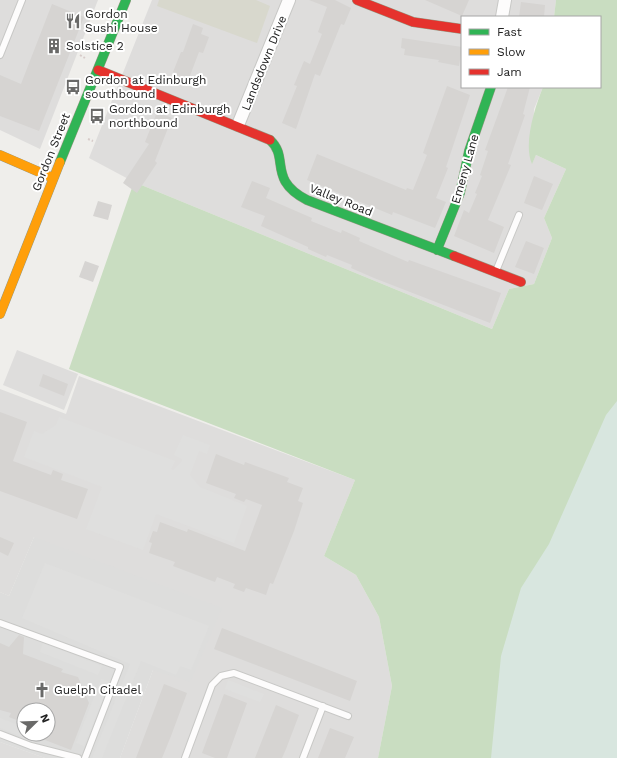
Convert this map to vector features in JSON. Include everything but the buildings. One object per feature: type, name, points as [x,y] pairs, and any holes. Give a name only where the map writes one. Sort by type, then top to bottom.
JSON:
[{"type":"street","name":"Gordon Street","points":[[0,314],[53,178],[126,0]]},
{"type":"street","name":"Landsdown Drive","points":[[238,125],[289,0]]},
{"type":"street","points":[[357,0],[413,22],[461,29]]},
{"type":"street","points":[[502,16],[505,0]]},
{"type":"street","name":"Valley Road","points":[[98,70],[238,125],[271,140],[276,146],[280,172],[294,193],[307,200],[521,282]]},
{"type":"street","name":"Emeny Lane","points":[[437,250],[460,193],[469,151],[491,88]]},
{"type":"street","points":[[0,155],[53,178]]},
{"type":"lane","points":[[0,55],[22,0]]},
{"type":"lane","points":[[495,273],[519,215]]},
{"type":"lane","points":[[0,622],[120,667],[85,758]]},
{"type":"lane","points":[[185,758],[212,685],[221,676],[234,673],[348,716]]},
{"type":"lane","points":[[303,758],[323,706]]},
{"type":"lane","points":[[0,734],[31,746],[78,758]]},
{"type":"path","points":[[80,56],[85,58]]},
{"type":"path","points":[[68,85],[73,87]]},
{"type":"path","points":[[97,116],[102,119]]},
{"type":"path","points":[[88,139],[93,141]]},
{"type":"shaded area","points":[[0,0],[98,0],[40,149],[0,130]]},
{"type":"shaded area","points":[[152,0],[556,0],[554,16],[461,16],[461,88],[543,88],[534,109],[532,163],[536,155],[566,169],[544,218],[552,238],[534,284],[509,289],[492,329],[134,182],[89,158]]},
{"type":"shaded area","points":[[159,0],[256,0],[270,6],[257,43],[157,6]]},
{"type":"shaded area","points":[[17,350],[78,374],[64,410],[3,385]]},
{"type":"shaded area","points":[[79,376],[355,480],[324,556],[356,575],[379,617],[392,686],[378,758],[120,758],[153,670],[34,537],[9,596],[0,592],[0,389],[66,414]]},
{"type":"shaded area","points":[[617,401],[617,758],[491,758],[501,656],[521,588],[549,544],[606,415]]},
{"type":"shaded area","points":[[59,417],[175,461],[171,469],[173,470],[182,461],[182,459],[174,455],[183,435],[210,445],[207,454],[199,451],[190,475],[200,487],[247,506],[234,543],[156,514],[143,550],[86,529],[102,487],[24,457],[34,431],[42,434],[56,425]]},
{"type":"shaded area","points":[[34,537],[222,608],[190,682],[153,670],[120,758],[45,758],[0,742],[0,592],[9,596]]},
{"type":"shaded area","points":[[45,563],[209,626],[191,670],[180,666],[176,675],[141,661],[102,758],[92,758],[130,664],[22,618]]},
{"type":"shaded area","points":[[43,643],[102,666],[98,675],[40,652]]},
{"type":"shaded area","points":[[101,679],[110,682],[84,746],[76,743]]},
{"type":"shaded area","points":[[228,680],[264,694],[260,702],[225,689]]},
{"type":"shaded area","points":[[0,718],[16,724],[16,734],[0,728]]},
{"type":"shaded area","points":[[0,742],[45,758],[0,758]]},
{"type":"green space","points":[[556,0],[617,0],[617,758],[378,758],[392,686],[379,617],[356,575],[324,556],[355,480],[69,369],[134,182],[492,329],[509,289],[534,284],[552,238],[544,218],[566,169],[536,155],[532,164],[529,136],[543,88],[601,88],[601,16],[554,16]]},
{"type":"traffic: fast","points":[[60,162],[126,0]]},
{"type":"traffic: fast","points":[[437,250],[460,193],[469,151],[491,88]]},
{"type":"traffic: fast","points":[[270,140],[276,147],[279,154],[283,177],[287,184],[295,192],[307,200],[454,256]]},
{"type":"traffic: slow","points":[[0,155],[53,178]]},
{"type":"traffic: slow","points":[[0,314],[60,162]]},
{"type":"traffic: jam","points":[[357,0],[413,22],[461,29]]},
{"type":"traffic: jam","points":[[98,70],[270,140]]},
{"type":"traffic: jam","points":[[454,256],[521,282]]},
{"type":"place","name":"Gordon Sushi House","points":[[73,21]]},
{"type":"place","name":"Solstice 2","points":[[54,46]]},
{"type":"place","name":"Gordon at Edinburgh southbound","points":[[73,87]]},
{"type":"place","name":"Gordon at Edinburgh northbound","points":[[97,116]]},
{"type":"place","name":"Guelph Citadel","points":[[42,690]]}]
